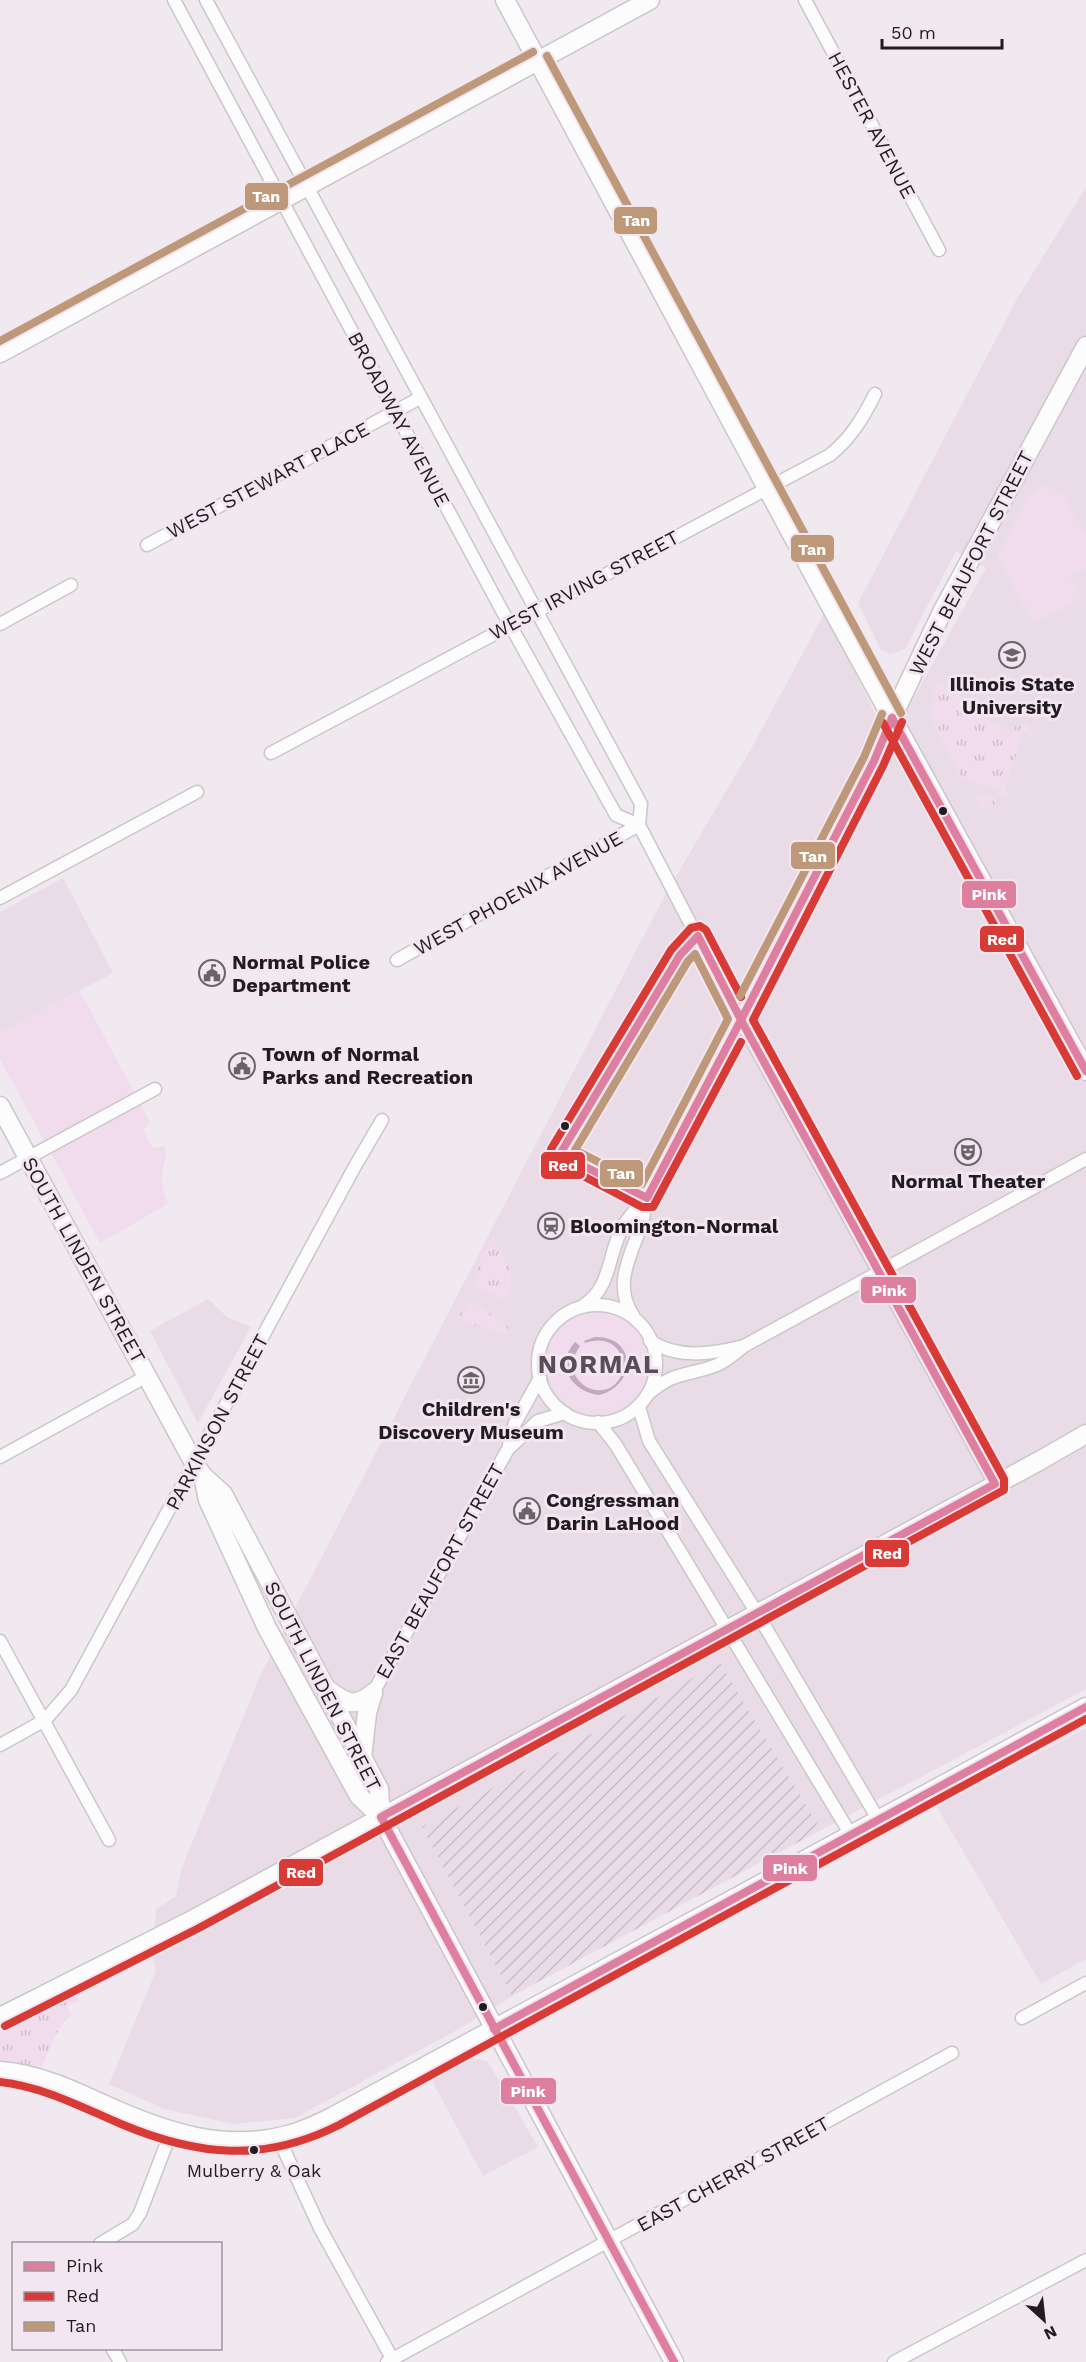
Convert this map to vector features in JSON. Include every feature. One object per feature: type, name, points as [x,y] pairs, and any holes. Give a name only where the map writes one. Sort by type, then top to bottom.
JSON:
[{"type":"main road","points":[[505,0],[892,718],[1086,1071]]},
{"type":"main road","points":[[0,353],[650,0]]},
{"type":"main road","name":"WEST BEAUFORT STREET","points":[[892,718],[942,612],[1086,346]]},
{"type":"main road","name":"SOUTH LINDEN STREET","points":[[0,1106],[199,1470],[208,1500],[267,1628],[358,1796],[381,1817]]},
{"type":"main road","points":[[0,2017],[139,1948],[1086,1434]]},
{"type":"main road","name":"SOUTH LINDEN STREET","points":[[199,1470],[223,1494],[379,1789],[381,1817]]},
{"type":"main road","points":[[326,1689],[343,1702],[352,1703],[365,1700],[373,1693]]},
{"type":"main road","points":[[362,1758],[367,1713],[373,1693]]},
{"type":"main road","points":[[0,2071],[40,2078],[171,2132],[218,2140],[249,2141],[275,2138],[308,2128],[494,2030],[1086,1707]]},
{"type":"main road","points":[[381,1817],[674,2362]]},
{"type":"street","name":"BROADWAY AVENUE","points":[[174,0],[510,625],[616,815],[639,825]]},
{"type":"street","name":"BROADWAY AVENUE","points":[[206,0],[641,804],[639,825],[740,1019],[995,1484]]},
{"type":"street","name":"HESTER AVENUE","points":[[805,0],[939,250]]},
{"type":"street","name":"WEST IRVING STREET","points":[[272,753],[830,455],[856,429],[875,394]]},
{"type":"street","name":"WEST STEWART PLACE","points":[[147,545],[420,398]]},
{"type":"street","points":[[0,624],[71,585]]},
{"type":"street","name":"WEST BEAUFORT STREET","points":[[633,1315],[625,1299],[624,1278],[629,1254],[642,1223],[647,1198],[874,761],[892,718]]},
{"type":"street","points":[[0,898],[197,792]]},
{"type":"street","name":"WEST PHOENIX AVENUE","points":[[397,960],[639,825]]},
{"type":"street","points":[[0,1173],[155,1089]]},
{"type":"street","name":"PARKINSON STREET","points":[[45,1720],[71,1690],[199,1470],[354,1168],[382,1120]]},
{"type":"street","points":[[647,1395],[663,1381],[729,1359],[744,1346],[1086,1159]]},
{"type":"street","name":"WEST BEAUFORT STREET","points":[[582,1306],[600,1292],[619,1236],[631,1214],[647,1198]]},
{"type":"street","points":[[603,1305],[633,1315],[641,1323],[657,1360],[655,1377],[639,1407],[625,1417],[609,1422],[578,1420],[565,1413],[544,1390],[540,1378],[538,1359],[549,1330],[560,1317],[582,1306],[603,1305]]},
{"type":"street","points":[[650,1341],[667,1350],[681,1353],[713,1353],[744,1346]]},
{"type":"street","points":[[0,1457],[147,1376]]},
{"type":"street","name":"EAST BEAUFORT STREET","points":[[373,1693],[508,1449],[515,1423],[540,1378]]},
{"type":"street","points":[[639,1407],[649,1441],[742,1622],[865,1827]]},
{"type":"street","name":"EAST BEAUFORT STREET","points":[[508,1449],[538,1421],[565,1413]]},
{"type":"street","points":[[598,1422],[742,1622],[865,1827]]},
{"type":"street","points":[[0,1641],[109,1840]]},
{"type":"street","points":[[0,1745],[45,1720]]},
{"type":"street","points":[[1022,2018],[1086,1983]]},
{"type":"street","name":"EAST CHERRY STREET","points":[[391,2361],[952,2053]]},
{"type":"street","points":[[104,2242],[133,2224],[171,2132]]},
{"type":"street","points":[[275,2138],[391,2361]]},
{"type":"street","points":[[894,2362],[1086,2260]]},
{"type":"shaded area","points":[[1086,187],[1086,1689],[821,1830],[720,1664],[422,1827],[512,1996],[464,2026],[295,2118],[234,2124],[164,2109],[109,2084],[156,1971],[152,1955],[156,1909],[176,1896],[181,1870],[260,1676],[665,895],[755,742],[825,612],[889,742],[986,568],[956,551],[905,649],[890,654],[881,650],[858,603],[1017,299]]},
{"type":"shaded area","points":[[63,878],[113,973],[0,1033],[0,912]]},
{"type":"shaded area","points":[[208,1299],[227,1317],[251,1327],[198,1423],[150,1331]]},
{"type":"shaded area","points":[[595,1337],[609,1339],[619,1344],[625,1353],[627,1362],[626,1372],[620,1382],[611,1390],[599,1395],[581,1389],[569,1376],[566,1368],[569,1351],[575,1342],[580,1346],[574,1359],[574,1370],[578,1379],[585,1386],[594,1390],[604,1390],[614,1385],[622,1374],[623,1365],[620,1352],[607,1342],[596,1340],[585,1343],[584,1341]]},
{"type":"shaded area","points":[[720,1663],[821,1830],[512,1996],[422,1827]]},
{"type":"shaded area","points":[[1086,1728],[1086,1959],[1041,1984],[937,1807]]},
{"type":"shaded area","points":[[464,2060],[486,2061],[491,2067],[538,2147],[483,2176],[431,2079]]},
{"type":"green space","points":[[1044,484],[1064,496],[1086,536],[1086,568],[1070,576],[1081,598],[1034,624],[997,556],[1027,498]]},
{"type":"green space","points":[[942,683],[961,696],[963,702],[1011,733],[1016,726],[1027,724],[1033,736],[1024,730],[1005,789],[1011,795],[1007,797],[996,794],[997,790],[962,779],[932,722],[933,688],[934,685]]},
{"type":"green space","points":[[979,794],[997,799],[997,803],[983,810],[975,802]]},
{"type":"green space","points":[[80,991],[150,1122],[144,1128],[144,1132],[153,1148],[164,1146],[166,1153],[162,1179],[168,1204],[100,1243],[0,1059],[0,1033]]},
{"type":"green space","points":[[493,1237],[511,1272],[511,1296],[508,1295],[503,1300],[474,1285],[478,1271],[476,1268]]},
{"type":"green space","points":[[472,1301],[508,1327],[507,1334],[456,1318]]},
{"type":"green space","points":[[598,1312],[617,1316],[634,1327],[645,1344],[649,1363],[645,1382],[634,1399],[617,1410],[598,1414],[579,1410],[562,1399],[551,1382],[547,1363],[551,1344],[562,1327],[579,1316]]},
{"type":"green space","points":[[76,1994],[79,2000],[67,2007],[72,2015],[58,2032],[42,2067],[0,2061],[0,2028]]},
{"type":"transit line","name":"Tan","points":[[0,341],[533,52]]},
{"type":"transit line","name":"Tan","points":[[547,56],[901,713]]},
{"type":"transit line","name":"Tan","points":[[740,996],[864,757],[882,714]]},
{"type":"transit line","name":"Pink","points":[[892,718],[1086,1071]]},
{"type":"transit line","name":"Pink","points":[[741,1020],[874,761],[892,718]]},
{"type":"transit line","name":"Red","points":[[5,2026],[199,1928],[1004,1490],[1004,1479],[753,1020],[883,766],[902,722]]},
{"type":"transit line","name":"Red","points":[[883,723],[1077,1076]]},
{"type":"transit line","name":"Red","points":[[741,997],[706,930],[700,926],[691,928],[671,950],[551,1149],[551,1159],[642,1207],[653,1207],[741,1042]]},
{"type":"transit line","name":"Pink","points":[[698,936],[741,1020],[647,1198],[560,1154],[680,955],[698,936]]},
{"type":"transit line","name":"Tan","points":[[695,954],[728,1019],[642,1184],[575,1150],[688,961],[695,954]]},
{"type":"transit line","name":"Pink","points":[[674,2362],[381,1817],[995,1484],[741,1020]]},
{"type":"transit line","name":"Pink","points":[[494,2029],[1086,1707]]},
{"type":"transit line","name":"Red","points":[[0,2082],[47,2093],[149,2135],[204,2148],[230,2151],[257,2150],[311,2137],[339,2125],[1086,1719]]},
{"type":"place","name":"Illinois State University","points":[[1012,655]]},
{"type":"place","name":"Normal Police Department","points":[[212,973]]},
{"type":"place","name":"Town of Normal Parks and Recreation","points":[[242,1066]]},
{"type":"place","name":"Normal Theater","points":[[968,1152]]},
{"type":"place","name":"Bloomington-Normal","points":[[551,1226]]},
{"type":"place","name":"Children's Discovery Museum","points":[[471,1380]]},
{"type":"place","name":"Congressman Darin LaHood","points":[[527,1511]]},
{"type":"place","name":"Mulberry & Oak","points":[[254,2150]]},
{"type":"district","name":"NORMAL","points":[[599,1364]]}]
